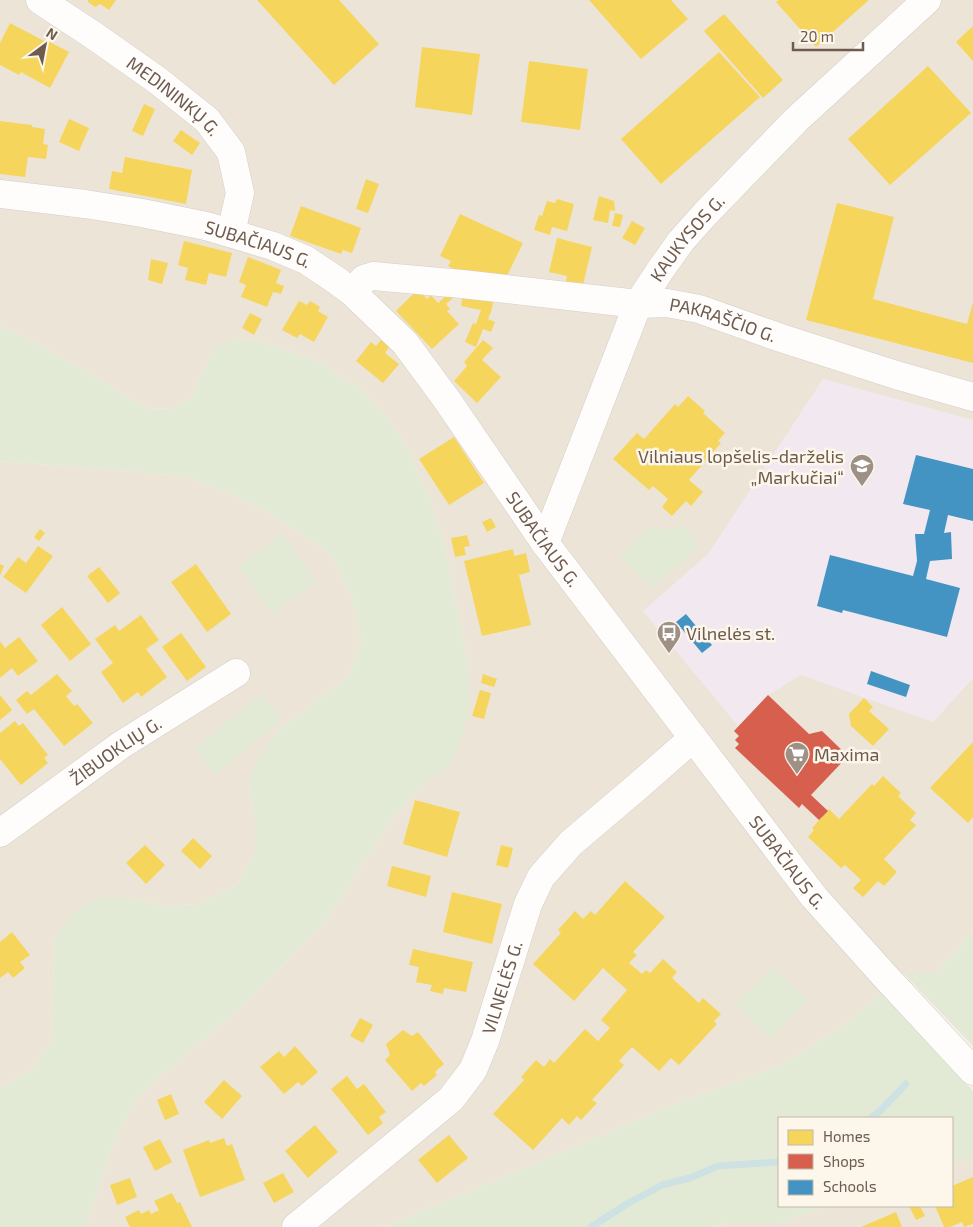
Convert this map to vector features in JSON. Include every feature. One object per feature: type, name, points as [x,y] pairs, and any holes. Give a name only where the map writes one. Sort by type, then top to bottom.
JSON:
[{"type":"street","name":"MEDININKŲ G.","points":[[40,0],[157,80],[207,120],[232,152],[240,193],[231,233]]},
{"type":"street","name":"KAUKYSOS G.","points":[[546,543],[638,304],[661,268],[681,241],[796,120],[927,0]]},
{"type":"street","name":"SUBAČIAUS G.","points":[[0,194],[85,204],[206,226],[273,246],[306,260],[352,292],[405,343],[546,543],[814,898],[973,1071]]},
{"type":"street","name":"PAKRAŠČIO G.","points":[[352,292],[364,279],[373,276],[638,304],[667,303],[699,309],[781,338],[973,397]]},
{"type":"street","name":"ŽIBUOKLIŲ G.","points":[[0,834],[121,745],[236,673]]},
{"type":"street","name":"VILNELĖS G.","points":[[296,1227],[451,1100],[473,1070],[485,1041],[528,904],[541,877],[571,843],[693,738]]},
{"type":"shaded area","points":[[0,0],[973,0],[973,932],[936,973],[903,973],[842,1027],[783,1064],[659,1111],[383,1227],[88,1227],[88,1220],[111,1148],[132,1105],[165,1072],[244,1005],[325,922],[391,820],[417,791],[469,670],[445,547],[429,496],[406,446],[390,421],[364,392],[320,362],[259,341],[238,339],[212,352],[191,398],[175,408],[149,409],[21,335],[0,327]]},
{"type":"shaded area","name":"Vilniaus lopšelis-darželis „Markučiai“","points":[[823,379],[973,420],[973,678],[933,722],[801,675],[768,695],[738,726],[643,611],[708,554]]},
{"type":"shaded area","points":[[0,461],[188,477],[249,502],[329,552],[352,597],[361,642],[348,677],[278,731],[248,785],[255,817],[255,854],[236,886],[199,904],[166,906],[127,897],[55,939],[52,1009],[53,1040],[30,1071],[0,1087]]},
{"type":"shaded area","points":[[962,1160],[973,1163],[973,1227],[713,1227],[724,1223],[777,1223],[824,1207],[953,1207],[953,1163]]},
{"type":"green space","points":[[0,327],[21,335],[149,409],[175,408],[191,398],[212,352],[222,344],[238,339],[259,341],[320,362],[364,392],[390,421],[406,446],[429,496],[445,547],[469,670],[469,714],[453,760],[417,791],[391,820],[325,922],[244,1005],[165,1072],[132,1105],[111,1148],[88,1220],[88,1227],[0,1227],[0,1087],[30,1071],[53,1040],[52,1009],[55,939],[71,915],[97,898],[127,897],[166,906],[199,904],[236,886],[255,854],[255,817],[248,785],[256,759],[278,731],[348,677],[361,642],[352,597],[329,552],[249,502],[188,477],[0,461]]},
{"type":"green space","points":[[651,525],[659,530],[682,526],[700,546],[652,588],[620,558]]},
{"type":"green space","points":[[283,534],[317,582],[272,614],[238,566]]},
{"type":"green space","points":[[262,694],[282,720],[214,775],[194,748]]},
{"type":"green space","points":[[973,932],[973,1046],[903,973],[936,973]]},
{"type":"green space","points":[[773,966],[808,1000],[771,1038],[736,1004]]},
{"type":"green space","points":[[883,992],[973,1091],[973,1163],[962,1160],[953,1163],[953,1117],[778,1117],[778,1207],[824,1207],[777,1223],[724,1223],[713,1227],[383,1227],[659,1111],[783,1064],[842,1027]]},
{"type":"building: Homes","points":[[88,0],[116,0],[109,10],[100,4],[95,7]]},
{"type":"building: Homes","points":[[257,0],[339,0],[379,44],[334,85]]},
{"type":"building: Homes","points":[[589,0],[671,0],[688,19],[641,59]]},
{"type":"building: Homes","points":[[779,0],[869,0],[816,47],[776,2]]},
{"type":"building: Homes","points":[[724,14],[783,80],[763,98],[704,31]]},
{"type":"building: Homes","points":[[10,23],[69,52],[50,88],[21,72],[19,75],[0,65],[0,43]]},
{"type":"building: Homes","points":[[973,26],[973,61],[956,42]]},
{"type":"building: Homes","points":[[422,47],[480,54],[472,115],[415,107]]},
{"type":"building: Homes","points":[[719,52],[760,97],[661,184],[621,139]]},
{"type":"building: Homes","points":[[529,61],[588,69],[580,130],[521,122]]},
{"type":"building: Homes","points":[[928,66],[971,113],[890,185],[848,139]]},
{"type":"building: Homes","points":[[144,104],[155,109],[143,136],[132,131]]},
{"type":"building: Homes","points":[[69,119],[89,128],[79,151],[59,142]]},
{"type":"building: Homes","points":[[0,121],[32,125],[32,127],[45,129],[43,144],[48,145],[46,159],[28,157],[25,177],[0,174]]},
{"type":"building: Homes","points":[[181,130],[200,143],[192,155],[173,141]]},
{"type":"building: Homes","points":[[125,157],[192,170],[186,204],[109,189],[112,171],[122,173]]},
{"type":"building: Homes","points":[[366,179],[379,184],[368,213],[356,209]]},
{"type":"building: Homes","points":[[599,196],[614,201],[615,211],[610,210],[608,223],[593,220]]},
{"type":"building: Homes","points":[[557,199],[574,204],[567,231],[552,227],[550,235],[534,230],[539,215],[542,216],[547,201],[555,203]]},
{"type":"building: Homes","points":[[837,203],[894,217],[873,299],[967,324],[973,302],[973,363],[806,320]]},
{"type":"building: Homes","points":[[301,206],[361,228],[352,253],[343,250],[341,254],[290,236]]},
{"type":"building: Homes","points":[[615,213],[623,215],[620,227],[612,226]]},
{"type":"building: Homes","points":[[460,214],[523,243],[504,282],[493,281],[469,270],[467,275],[448,266],[451,261],[440,256]]},
{"type":"building: Homes","points":[[632,221],[645,228],[635,245],[622,238]]},
{"type":"building: Homes","points":[[557,238],[592,247],[582,289],[565,285],[567,276],[549,272]]},
{"type":"building: Homes","points":[[184,241],[232,253],[226,277],[209,273],[206,285],[185,280],[188,268],[178,265]]},
{"type":"building: Homes","points":[[248,257],[281,270],[276,283],[284,286],[281,294],[273,292],[267,307],[241,297],[246,285],[239,282]]},
{"type":"building: Homes","points":[[151,259],[168,263],[162,284],[148,280]]},
{"type":"building: Homes","points":[[418,289],[427,299],[431,295],[438,303],[450,292],[454,297],[446,304],[450,309],[447,311],[459,324],[432,349],[396,311]]},
{"type":"building: Homes","points":[[463,293],[494,298],[488,319],[495,322],[491,332],[483,329],[476,347],[465,342],[473,323],[476,324],[481,310],[461,306]]},
{"type":"building: Homes","points":[[299,301],[307,305],[310,301],[320,307],[318,311],[328,317],[314,342],[300,334],[297,338],[282,330]]},
{"type":"building: Homes","points":[[250,313],[262,319],[254,335],[242,328]]},
{"type":"building: Homes","points":[[382,339],[390,346],[385,353],[399,364],[383,383],[356,361],[371,342],[376,346]]},
{"type":"building: Homes","points":[[483,340],[493,348],[482,360],[501,377],[477,403],[454,381],[467,366],[464,362]]},
{"type":"building: Homes","points":[[688,396],[725,433],[718,441],[721,443],[689,480],[703,492],[691,506],[686,501],[672,516],[662,507],[668,499],[653,486],[649,490],[613,459],[637,433],[644,439],[675,404],[678,407]]},
{"type":"building: Homes","points":[[454,437],[484,483],[449,505],[419,459]]},
{"type":"building: Homes","points":[[491,518],[496,527],[487,532],[482,522]]},
{"type":"building: Homes","points":[[40,529],[45,533],[39,541],[34,537]]},
{"type":"building: Homes","points":[[467,535],[470,546],[464,547],[466,555],[455,557],[451,538]]},
{"type":"building: Homes","points":[[38,546],[53,556],[26,593],[3,577],[18,557],[26,563]]},
{"type":"building: Homes","points":[[513,549],[514,556],[526,553],[530,572],[519,575],[531,625],[482,636],[464,561]]},
{"type":"building: Homes","points":[[0,564],[4,566],[0,576]]},
{"type":"building: Homes","points":[[196,564],[231,614],[207,632],[171,582]]},
{"type":"building: Homes","points":[[99,567],[120,593],[108,603],[87,576]]},
{"type":"building: Homes","points":[[62,607],[91,644],[70,661],[41,625]]},
{"type":"building: Homes","points":[[141,615],[159,640],[146,649],[167,677],[141,697],[138,692],[123,703],[101,672],[113,663],[95,639],[115,625],[119,631]]},
{"type":"building: Homes","points":[[181,633],[206,667],[187,681],[162,647]]},
{"type":"building: Homes","points":[[19,637],[38,661],[18,676],[12,668],[0,678],[0,641],[5,648]]},
{"type":"building: Homes","points":[[57,674],[72,691],[66,696],[74,706],[77,704],[93,723],[64,746],[34,709],[27,714],[16,700],[27,691],[31,695]]},
{"type":"building: Homes","points":[[483,674],[497,679],[494,687],[481,683]]},
{"type":"building: Homes","points":[[480,690],[491,693],[484,719],[472,716]]},
{"type":"building: Homes","points":[[0,695],[12,710],[0,720]]},
{"type":"building: Homes","points":[[864,698],[873,707],[869,711],[889,729],[873,746],[851,726],[849,714]]},
{"type":"building: Homes","points":[[15,721],[19,726],[23,723],[48,755],[44,758],[48,763],[21,785],[0,759],[0,733]]},
{"type":"building: Homes","points":[[973,742],[973,817],[968,823],[930,788]]},
{"type":"building: Homes","points":[[883,776],[901,793],[898,796],[916,813],[910,820],[916,825],[884,859],[897,872],[884,886],[878,881],[863,897],[853,888],[861,880],[845,865],[841,868],[808,837],[814,830],[812,828],[829,809],[839,819],[872,784],[874,786]]},
{"type":"building: Homes","points":[[415,800],[460,812],[447,857],[403,844]]},
{"type":"building: Homes","points":[[193,838],[212,856],[200,869],[181,851]]},
{"type":"building: Homes","points":[[145,845],[165,865],[146,884],[126,863]]},
{"type":"building: Homes","points":[[501,845],[513,848],[508,868],[496,865]]},
{"type":"building: Homes","points":[[392,866],[431,876],[426,897],[387,886]]},
{"type":"building: Homes","points":[[625,881],[665,917],[633,952],[637,955],[629,963],[642,974],[646,970],[650,973],[663,959],[677,972],[672,978],[699,1003],[703,998],[721,1014],[714,1021],[717,1024],[679,1065],[671,1058],[659,1071],[632,1047],[619,1061],[624,1065],[592,1100],[597,1103],[581,1120],[577,1116],[569,1125],[562,1118],[533,1150],[493,1114],[524,1080],[521,1077],[536,1060],[544,1067],[550,1059],[554,1063],[585,1029],[598,1041],[610,1028],[601,1020],[627,990],[603,968],[574,1001],[533,964],[561,933],[558,930],[575,911],[583,919],[591,911],[595,915]]},
{"type":"building: Homes","points":[[452,892],[502,904],[492,944],[443,932]]},
{"type":"building: Homes","points":[[12,932],[30,955],[20,962],[25,968],[13,978],[8,972],[0,978],[0,942]]},
{"type":"building: Homes","points":[[413,949],[473,962],[466,992],[444,988],[443,994],[430,991],[432,985],[416,982],[419,967],[409,965]]},
{"type":"building: Homes","points":[[360,1018],[373,1025],[363,1043],[350,1036]]},
{"type":"building: Homes","points":[[403,1030],[412,1036],[418,1032],[444,1064],[435,1072],[437,1075],[424,1086],[421,1083],[412,1091],[385,1060],[390,1055],[386,1044]]},
{"type":"building: Homes","points":[[295,1046],[318,1072],[302,1086],[298,1082],[284,1094],[260,1067],[279,1051],[284,1057]]},
{"type":"building: Homes","points":[[347,1076],[357,1089],[364,1084],[386,1112],[379,1117],[383,1123],[368,1135],[331,1089]]},
{"type":"building: Homes","points":[[224,1080],[242,1096],[222,1119],[204,1102]]},
{"type":"building: Homes","points":[[171,1094],[179,1114],[165,1120],[157,1100]]},
{"type":"building: Homes","points":[[315,1125],[338,1152],[308,1178],[285,1151]]},
{"type":"building: Homes","points":[[449,1135],[468,1158],[437,1183],[418,1160]]},
{"type":"building: Homes","points":[[224,1138],[227,1146],[232,1144],[245,1180],[200,1197],[183,1150],[209,1140],[210,1143]]},
{"type":"building: Homes","points":[[160,1139],[172,1162],[155,1171],[143,1147]]},
{"type":"building: Homes","points":[[283,1173],[294,1192],[274,1203],[263,1183]]},
{"type":"building: Homes","points":[[973,1177],[973,1224],[964,1227],[962,1222],[950,1227],[944,1227],[935,1207],[953,1207],[953,1186]]},
{"type":"building: Homes","points":[[130,1178],[137,1197],[117,1205],[110,1185]]},
{"type":"building: Homes","points":[[172,1193],[177,1203],[180,1202],[192,1227],[130,1227],[125,1217],[139,1210],[141,1214],[149,1210],[151,1214],[159,1210],[154,1201]]},
{"type":"building: Homes","points":[[910,1207],[920,1207],[925,1216],[916,1220]]},
{"type":"building: Homes","points":[[896,1212],[902,1227],[861,1227]]},
{"type":"building: Shops","name":"Maxima","points":[[768,695],[809,734],[822,731],[848,756],[811,795],[828,811],[819,820],[802,804],[799,808],[735,748],[739,744],[735,740],[739,736],[734,731]]},
{"type":"building: Schools","points":[[916,455],[973,469],[973,521],[948,515],[944,533],[951,532],[952,559],[930,561],[926,579],[960,588],[947,637],[843,610],[842,613],[817,606],[830,555],[913,576],[917,561],[915,534],[924,534],[930,510],[903,504]]},
{"type":"building: Schools","points":[[686,614],[712,645],[702,653],[676,622]]},
{"type":"building: Schools","points":[[871,671],[910,685],[906,697],[867,684]]},
{"type":"waterway","points":[[872,1117],[906,1084]]},
{"type":"waterway","points":[[591,1227],[662,1185],[690,1178],[718,1166],[778,1162]]},
{"type":"place","name":"Vilniaus lopšelis-darželis „Markučiai“","points":[[862,487]]},
{"type":"place","name":"Vilnelės st.","points":[[669,654]]},
{"type":"place","name":"Maxima","points":[[797,775]]}]
